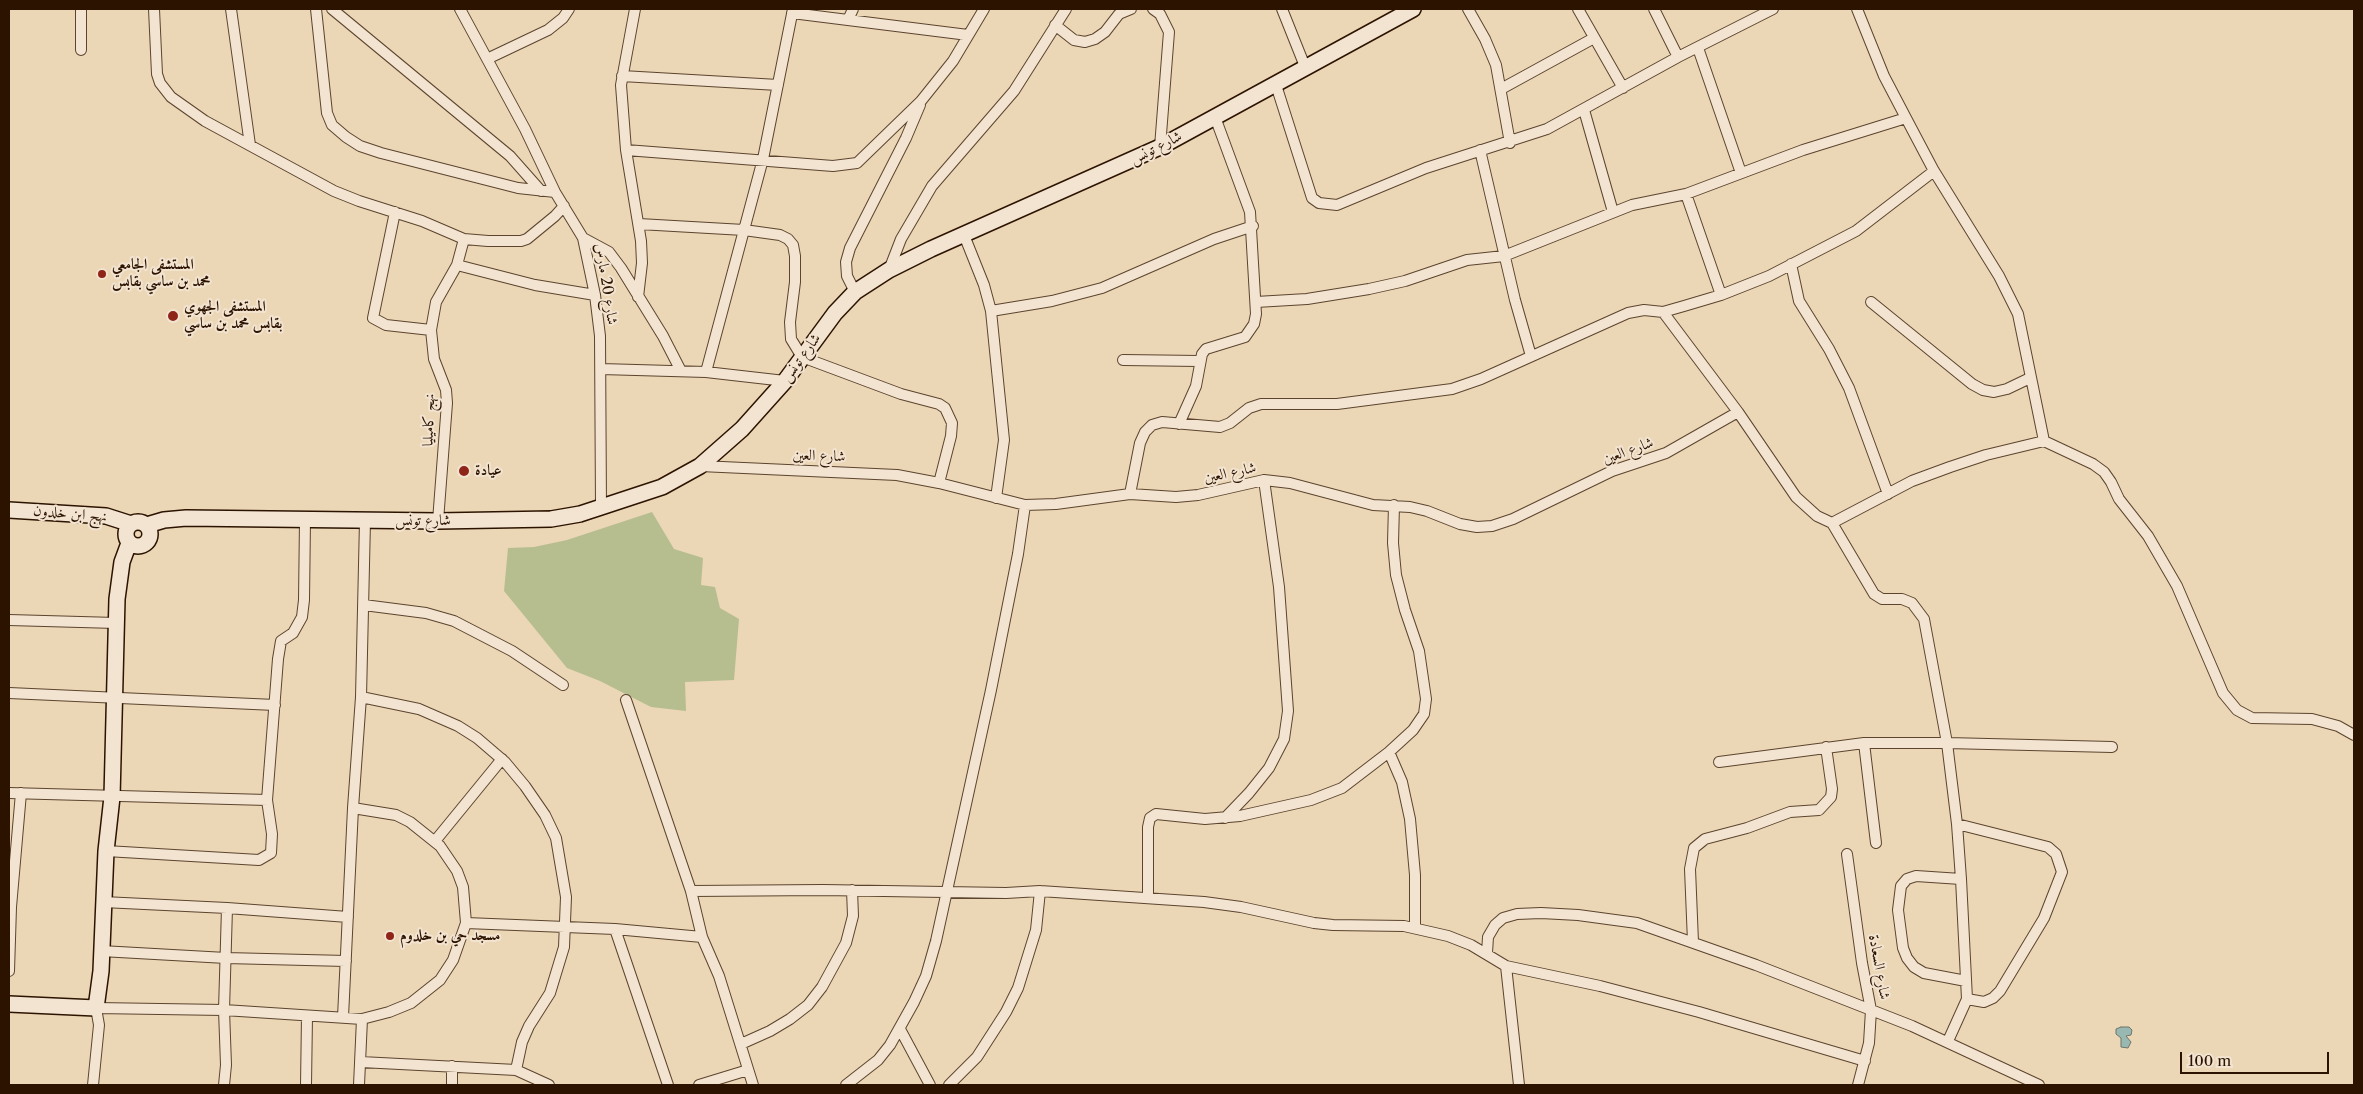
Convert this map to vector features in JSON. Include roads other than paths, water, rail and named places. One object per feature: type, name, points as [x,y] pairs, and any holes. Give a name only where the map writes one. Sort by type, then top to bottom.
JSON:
[{"type":"street","points":[[81,9],[81,50]]},
{"type":"street","points":[[164,9],[154,9],[156,66],[160,83],[171,97],[188,110],[334,191],[464,239],[521,241],[540,228],[564,206]]},
{"type":"street","points":[[231,9],[250,145]]},
{"type":"street","points":[[316,9],[327,113],[332,125],[346,137],[360,146],[381,153],[509,186],[555,192]]},
{"type":"street","points":[[333,9],[510,156],[541,191]]},
{"type":"street","name":"شارع 20 مارس","points":[[460,9],[525,129],[555,192],[584,238],[595,295],[601,369],[601,507]]},
{"type":"street","points":[[556,9],[562,18]]},
{"type":"street","points":[[486,58],[548,30],[569,9]]},
{"type":"street","points":[[635,9],[621,85],[626,150],[639,224],[642,263],[638,297]]},
{"type":"street","points":[[848,20],[853,9]]},
{"type":"street","points":[[626,150],[763,159],[833,166],[857,163],[921,101],[952,61],[984,9]]},
{"type":"street","points":[[889,270],[902,239],[932,186],[1009,98],[1066,9]]},
{"type":"street","points":[[1055,25],[1074,40],[1085,42],[1095,39],[1105,32],[1119,14],[1131,9]]},
{"type":"street","points":[[1153,9],[1160,14],[1169,32],[1160,146]]},
{"type":"street","points":[[1282,9],[1306,69]]},
{"type":"street","name":"شارع تونس","points":[[147,525],[174,519],[438,521],[551,519],[580,514],[662,487],[700,466],[742,429],[785,381],[835,313],[855,292],[889,270],[1160,146],[1306,69],[1413,9]]},
{"type":"street","points":[[1468,9],[1492,56],[1501,89],[1510,143]]},
{"type":"street","points":[[1578,9],[1622,88]]},
{"type":"street","points":[[1654,9],[1678,57]]},
{"type":"street","points":[[1276,85],[1312,198],[1319,203],[1337,205],[1426,168],[1480,150],[1510,143],[1547,129],[1678,57],[1773,9]]},
{"type":"street","points":[[1857,9],[1884,76],[1934,171],[2010,295],[2018,314],[2044,441]]},
{"type":"street","points":[[706,372],[763,159],[792,11],[968,35]]},
{"type":"street","points":[[1501,89],[1594,38]]},
{"type":"street","points":[[1698,48],[1741,173]]},
{"type":"street","points":[[622,76],[778,85]]},
{"type":"street","points":[[855,292],[847,276],[846,262],[850,248],[906,138],[921,101]]},
{"type":"street","points":[[1584,110],[1613,212]]},
{"type":"street","points":[[1179,424],[1196,386],[1199,361],[1206,349],[1245,337],[1254,324],[1256,302],[1252,226],[1244,192],[1215,117]]},
{"type":"street","points":[[1256,302],[1307,298],[1363,290],[1405,281],[1467,260],[1504,256],[1632,205],[1686,194],[1812,147],[1906,118]]},
{"type":"street","points":[[1480,150],[1504,256],[1530,356]]},
{"type":"street","points":[[1130,494],[1136,462],[1145,432],[1152,425],[1162,422],[1220,427],[1230,423],[1249,408],[1261,404],[1337,404],[1452,389],[1481,379],[1628,313],[1644,310],[1663,312],[1721,296],[1856,232],[1934,171]]},
{"type":"street","points":[[1686,194],[1721,296]]},
{"type":"street","points":[[395,212],[373,318],[386,325],[430,330]]},
{"type":"street","points":[[639,224],[744,230],[780,235],[793,245],[795,282],[790,322],[791,340],[802,357],[901,394],[939,404],[945,408],[952,423],[952,436],[939,483]]},
{"type":"street","points":[[990,311],[1052,301],[1102,288],[1214,238],[1252,226]]},
{"type":"street","points":[[964,235],[984,285],[990,311],[1004,440],[996,498]]},
{"type":"street","points":[[584,238],[609,252],[664,336],[681,371]]},
{"type":"street","name":"نهج كاميليا","points":[[438,521],[447,403],[446,390],[434,359],[430,330],[441,292],[457,265],[464,239]]},
{"type":"street","points":[[1791,264],[1799,301],[1829,349],[1849,388],[1888,494]]},
{"type":"street","points":[[457,265],[535,285],[595,295]]},
{"type":"street","points":[[1871,302],[1972,384],[1983,390],[1994,392],[2007,389],[2030,378]]},
{"type":"street","points":[[1663,312],[1738,412],[1796,497],[1817,516],[1832,523],[1874,594],[1882,599],[1902,599],[1912,603],[1924,619],[1946,743],[1957,824],[1961,880],[1967,999],[1948,1041]]},
{"type":"street","points":[[1123,360],[1199,361]]},
{"type":"street","points":[[601,369],[706,372],[785,381]]},
{"type":"street","name":"شارع العين","points":[[700,466],[896,475],[939,483],[1025,505],[1056,504],[1130,494],[1176,497],[1198,495],[1264,480],[1290,483],[1373,505],[1394,505],[1427,511],[1460,524],[1477,527],[1492,526],[1535,510],[1612,471],[1666,453],[1738,412]]},
{"type":"street","points":[[1832,523],[1912,481],[1950,466],[2044,441],[2093,464],[2104,472],[2119,499],[2148,536],[2177,586],[2198,640],[2223,693],[2237,710],[2252,718],[2312,719],[2338,726],[2354,735]]},
{"type":"street","points":[[1225,818],[1270,768],[1284,739],[1288,711],[1279,586],[1264,480]]},
{"type":"street","points":[[846,1085],[878,1060],[900,1029],[926,976],[947,892],[991,690],[1018,554],[1025,505]]},
{"type":"street","points":[[1148,897],[1148,828],[1150,818],[1156,814],[1205,819],[1225,818],[1311,800],[1342,788],[1389,752],[1412,730],[1424,714],[1426,699],[1420,651],[1405,610],[1396,575],[1393,543],[1394,505]]},
{"type":"street","name":"نهج ابن خلدون","points":[[9,510],[106,516],[131,524]]},
{"type":"street","points":[[106,851],[260,860],[271,853],[272,834],[268,800],[278,659],[281,641],[293,633],[302,618],[306,520]]},
{"type":"street","points":[[343,1017],[353,808],[362,697],[365,521]]},
{"type":"street","points":[[93,1085],[99,1025],[96,1008],[101,971],[106,851],[112,797],[116,623],[120,570],[129,543],[126,531],[131,524],[139,522],[147,525],[151,534],[147,543],[138,547],[129,543]]},
{"type":"street","points":[[364,605],[426,613],[454,621],[512,651],[563,684]]},
{"type":"street","points":[[9,620],[116,623]]},
{"type":"street","points":[[9,693],[115,699],[199,700],[275,705]]},
{"type":"street","points":[[362,697],[419,709],[458,726],[502,759],[525,786],[556,838],[564,875],[566,927],[564,947],[557,975],[542,1008],[529,1026],[518,1056],[516,1070]]},
{"type":"street","points":[[626,700],[691,891],[702,937],[719,976],[753,1085]]},
{"type":"street","points":[[1864,743],[1876,843]]},
{"type":"street","points":[[1719,762],[1864,743],[2112,747]]},
{"type":"street","points":[[1694,942],[1690,857],[1694,848],[1705,839],[1747,828],[1790,812],[1819,810],[1831,797],[1832,788],[1826,747]]},
{"type":"street","points":[[1389,752],[1402,782],[1410,819],[1415,875],[1415,928]]},
{"type":"street","points":[[435,841],[502,759]]},
{"type":"street","points":[[9,793],[268,800]]},
{"type":"street","points":[[9,971],[10,907],[21,793]]},
{"type":"street","points":[[9,1004],[96,1008],[224,1010],[362,1018],[389,1012],[410,1003],[440,980],[453,960],[466,922],[463,887],[457,871],[435,841],[410,822],[396,815],[353,808]]},
{"type":"street","points":[[1957,824],[2048,848],[2056,854],[2062,872],[2044,918],[2000,991],[1994,998],[1984,1002],[1967,999]]},
{"type":"street","name":"شارع السعادة","points":[[1847,854],[1862,963],[1872,1010],[1869,1043],[1858,1085]]},
{"type":"street","points":[[1961,880],[1916,876],[1907,878],[1901,886],[1898,910],[1903,948],[1907,958],[1914,967],[1924,972],[1966,981]]},
{"type":"street","points":[[741,1044],[770,1031],[790,1019],[808,1004],[822,987],[846,943],[853,916],[852,890]]},
{"type":"street","points":[[691,891],[852,890],[947,892],[1040,890],[1148,897],[1241,906],[1314,923],[1415,928],[1448,936],[1487,953],[1506,966],[1600,986],[1699,1012],[1865,1061]]},
{"type":"street","points":[[949,1085],[977,1057],[1006,1012],[1018,988],[1036,930],[1040,890]]},
{"type":"street","points":[[103,902],[227,908],[348,917]]},
{"type":"street","points":[[224,1085],[226,1065],[224,1010],[227,908]]},
{"type":"street","points":[[1487,953],[1488,937],[1495,925],[1503,918],[1533,913],[1578,915],[1638,923],[1694,942],[1872,1010],[1948,1041],[2039,1085]]},
{"type":"street","points":[[466,922],[615,929],[702,937]]},
{"type":"street","points":[[615,929],[668,1085]]},
{"type":"street","points":[[101,951],[226,958],[346,961]]},
{"type":"street","points":[[1506,966],[1518,1085]]},
{"type":"street","points":[[306,1085],[307,1016]]},
{"type":"street","points":[[360,1085],[362,1018]]},
{"type":"street","points":[[900,1029],[930,1085]]},
{"type":"street","points":[[361,1062],[516,1070],[549,1085]]},
{"type":"street","points":[[452,1066],[452,1085]]},
{"type":"street","points":[[699,1085],[748,1070]]},
{"type":"water","points":[[2129,1027],[2132,1030],[2131,1035],[2126,1036],[2131,1042],[2128,1048],[2121,1047],[2121,1038],[2116,1034],[2116,1029]]},
{"type":"place","name":"المستشفى الجامعي محمد بن ساسي بقابس","points":[[102,274]]},
{"type":"place","name":"المستشفى الجهوي بقابس محمد بن ساسي","points":[[173,316]]},
{"type":"place","name":"عيادة","points":[[464,471]]},
{"type":"place","name":"مسجد حي بن خلدوم","points":[[390,936]]}]
